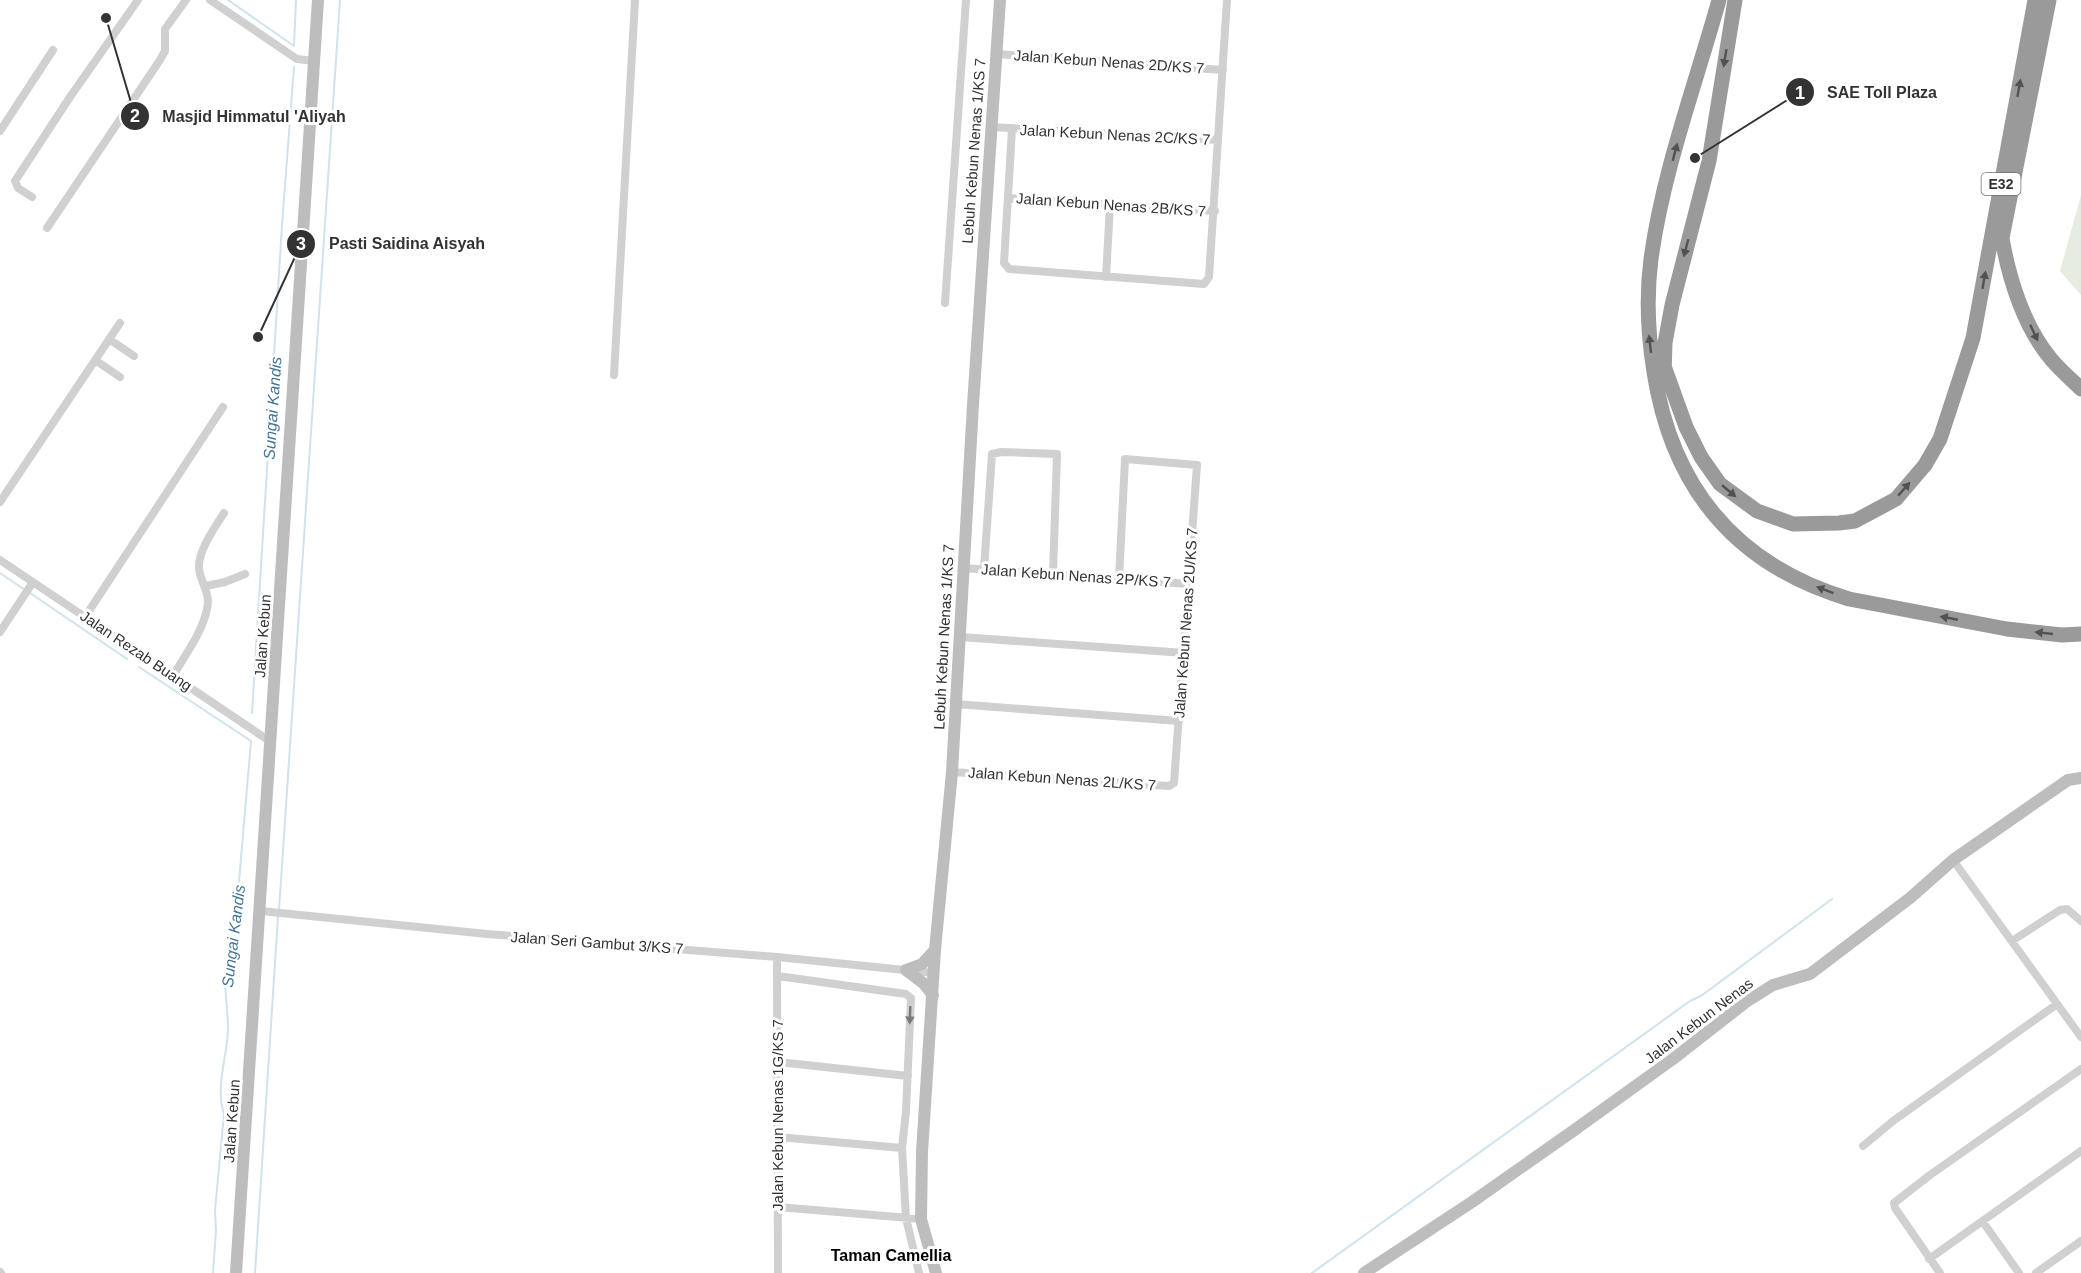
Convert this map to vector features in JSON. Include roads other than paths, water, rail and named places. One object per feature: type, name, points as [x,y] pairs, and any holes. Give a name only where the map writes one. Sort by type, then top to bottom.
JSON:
[{"type":"highway","points":[[1719,0],[1674,152],[1661,206],[1651,260],[1648,318],[1649,343],[1665,424],[1676,453],[1697,492],[1741,542],[1769,562],[1804,582],[1849,599],[2007,629],[2062,635],[2081,634]]},
{"type":"highway","points":[[1705,485],[1682,445],[1675,427],[1666,394],[1665,343],[1672,305],[1709,161],[1737,0]]},
{"type":"highway","name":"E32","points":[[2035,0],[2037,31],[2002,238],[2012,284],[2039,344],[2059,369],[2081,389]]},
{"type":"highway","name":"E32","points":[[1664,366],[1675,399],[1701,457],[1728,492],[1757,511],[1793,524],[1839,523],[1856,521],[1896,499],[1925,465],[1940,439],[1973,338],[2037,31],[2049,0]]},
{"type":"street","points":[[32,197],[18,188],[15,181],[138,0]]},
{"type":"street","points":[[47,228],[160,60],[165,51],[165,28],[186,0]]},
{"type":"street","points":[[210,0],[297,59],[315,62]]},
{"type":"street","name":"Jalan Kebun","points":[[236,1273],[318,0]]},
{"type":"street","points":[[614,375],[636,0]]},
{"type":"street","points":[[945,303],[966,0]]},
{"type":"street","name":"Lebuh Kebun Nenas 1/KS 7","points":[[936,1273],[921,1219],[922,1152],[935,950],[952,772],[1000,0]]},
{"type":"street","points":[[1012,129],[1005,266],[1009,269],[1204,284],[1209,277],[1215,211],[1227,0],[1221,0]]},
{"type":"street","points":[[0,130],[53,50]]},
{"type":"street","name":"Jalan Kebun Nenas 2D/KS 7","points":[[996,54],[1223,70]]},
{"type":"street","name":"Jalan Kebun Nenas 2C/KS 7","points":[[991,127],[1218,140]]},
{"type":"street","name":"Jalan Kebun Nenas 2B/KS 7","points":[[1008,198],[1215,211]]},
{"type":"street","points":[[1106,277],[1110,205]]},
{"type":"street","points":[[0,502],[120,323]]},
{"type":"street","points":[[109,339],[134,356]]},
{"type":"street","points":[[95,360],[120,377]]},
{"type":"street","points":[[85,616],[223,407]]},
{"type":"street","points":[[984,569],[992,456],[1000,452],[1057,454],[1053,574]]},
{"type":"street","name":"Jalan Kebun Nenas 2U/KS 7","points":[[1119,579],[1125,459],[1192,464],[1197,468],[1190,584],[1174,783],[1172,785]]},
{"type":"street","points":[[173,676],[199,630],[207,608],[206,586],[199,568],[206,542],[224,513]]},
{"type":"street","name":"Jalan Rezab Buang","points":[[0,560],[32,584],[85,616],[271,742]]},
{"type":"street","name":"Jalan Kebun Nenas 2P/KS 7","points":[[963,568],[1190,584]]},
{"type":"street","points":[[206,586],[245,574]]},
{"type":"street","points":[[0,632],[32,584]]},
{"type":"street","points":[[960,637],[1185,653]]},
{"type":"street","points":[[955,704],[1179,721]]},
{"type":"street","name":"Jalan Kebun Nenas 2L/KS 7","points":[[952,772],[1172,785]]},
{"type":"street","name":"Jalan Kebun Nenas","points":[[1364,1273],[1482,1196],[1557,1143],[1673,1059],[1746,1002],[1773,985],[1810,974],[1910,898],[1953,860],[2068,780],[2081,778]]},
{"type":"street","points":[[1953,860],[2081,1037]]},
{"type":"street","points":[[2012,941],[2060,910],[2067,909],[2081,921]]},
{"type":"street","name":"Jalan Seri Gambut 3/KS 7","points":[[261,911],[550,940],[777,957],[934,973]]},
{"type":"street","points":[[906,970],[922,964],[935,950]]},
{"type":"street","name":"Jalan Kebun Nenas 1G/KS 7","points":[[777,957],[778,1273]]},
{"type":"street","points":[[906,970],[923,982],[933,995]]},
{"type":"street","points":[[778,976],[906,994],[911,998],[902,1149],[906,1218],[919,1273]]},
{"type":"street","points":[[1863,1146],[1893,1121],[2057,1004]]},
{"type":"street","points":[[778,1062],[908,1076]]},
{"type":"street","points":[[1940,1273],[1894,1208],[1894,1203],[2081,1069]]},
{"type":"street","points":[[778,1137],[902,1149]]},
{"type":"street","points":[[1929,1259],[2081,1151]]},
{"type":"street","points":[[778,1207],[921,1219]]},
{"type":"street","points":[[1983,1222],[2019,1273]]},
{"type":"street","points":[[2036,1273],[2081,1241]]},
{"type":"waterway","points":[[228,0],[294,46]]},
{"type":"waterway","name":"Sungai Kandis","points":[[294,46],[296,0]]},
{"type":"waterway","points":[[279,910],[340,0]]},
{"type":"waterway","name":"Sungai Kandis","points":[[252,713],[294,67]]},
{"type":"waterway","points":[[0,573],[25,590]]},
{"type":"waterway","points":[[30,593],[127,659]]},
{"type":"waterway","name":"Sungai Kandis","points":[[139,667],[251,741],[231,976],[225,983],[228,1030],[221,1083],[224,1114],[215,1210],[213,1273]]},
{"type":"waterway","points":[[1312,1273],[1690,1001],[1701,996],[1832,899]]},
{"type":"waterway","points":[[255,1273],[278,916]]},
{"type":"place","name":"Masjid Himmatul 'Aliyah","points":[[106,18]]},
{"type":"place","name":"SAE Toll Plaza","points":[[1695,158]]},
{"type":"place","name":"Pasti Saidina Aisyah","points":[[258,337]]},
{"type":"district","name":"Taman Camellia","points":[[891,1255]]}]
